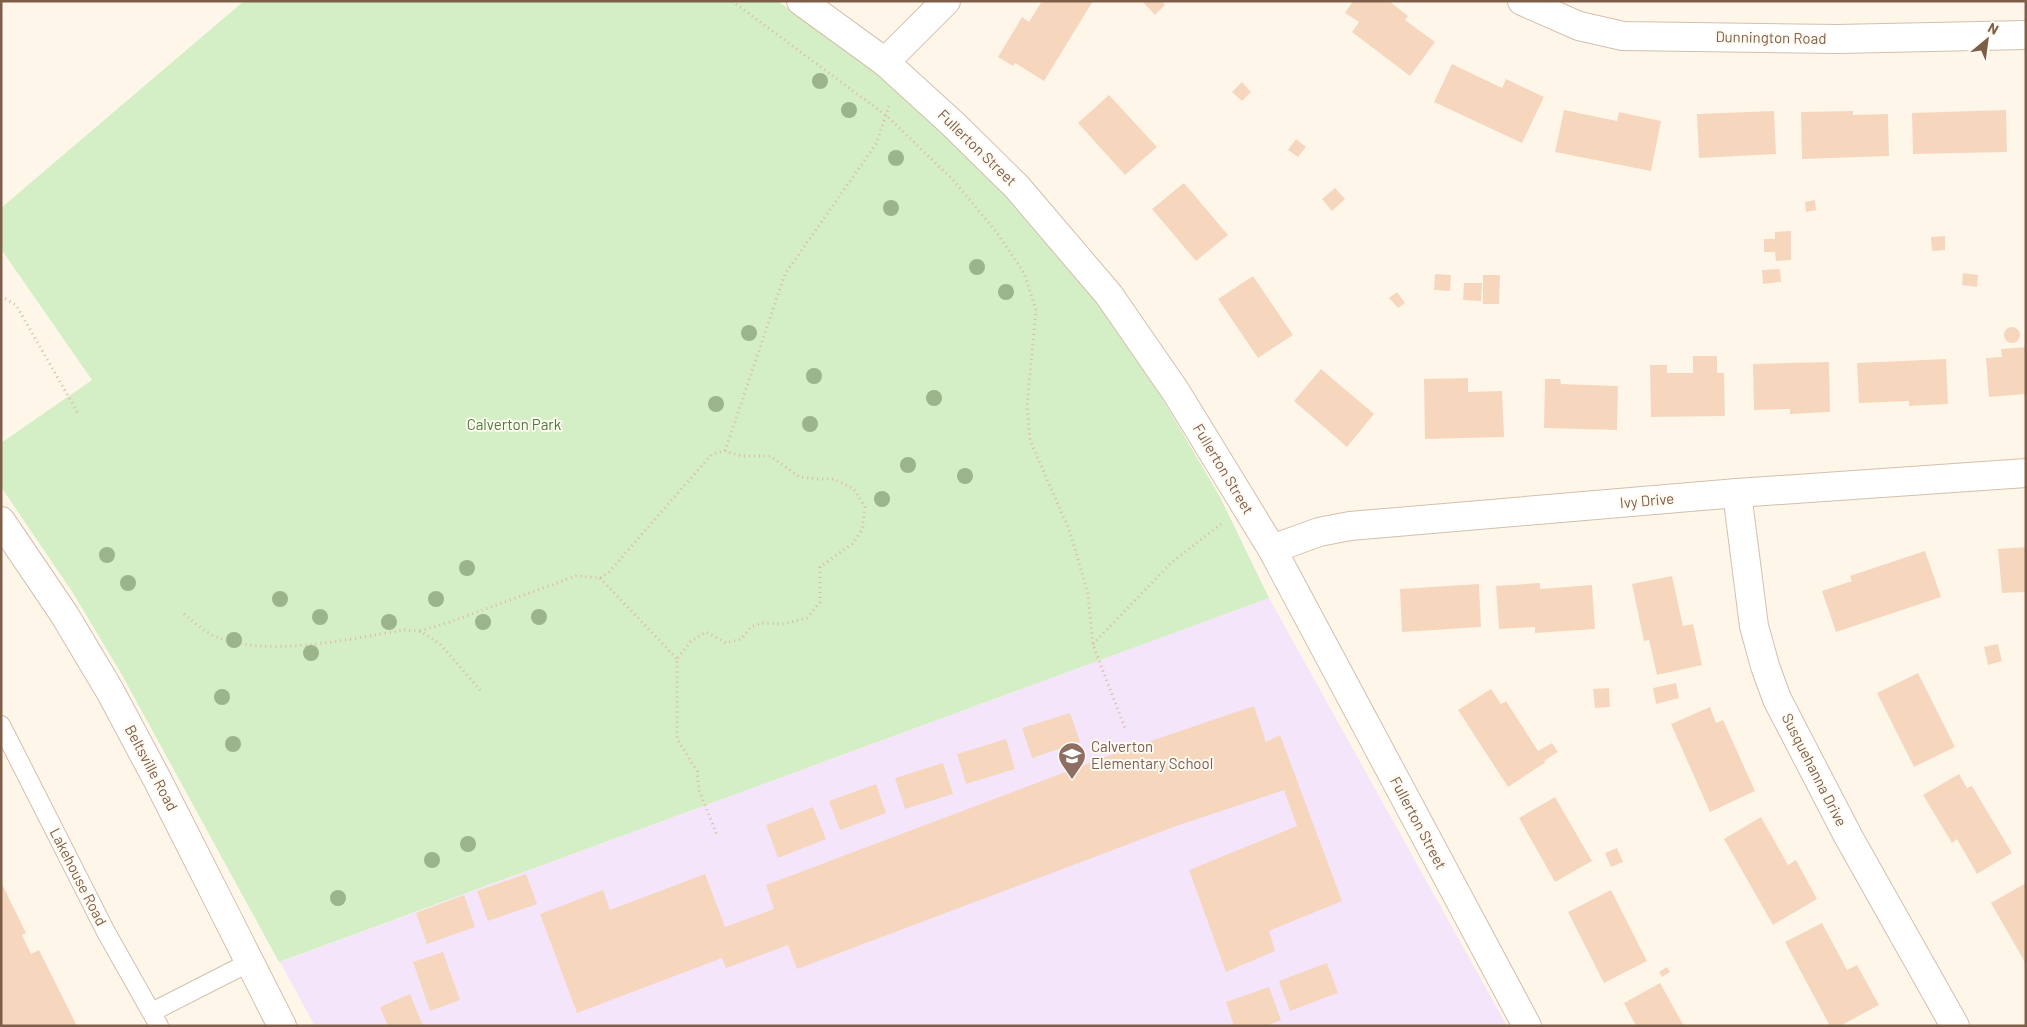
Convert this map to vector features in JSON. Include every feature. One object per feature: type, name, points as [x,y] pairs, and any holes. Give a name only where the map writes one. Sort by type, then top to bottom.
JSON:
[{"type":"street","name":"Fullerton Street","points":[[801,1],[886,62],[953,124],[1017,187],[1110,295],[1176,392],[1272,549],[1527,1026]]},
{"type":"street","points":[[886,62],[946,1]]},
{"type":"street","name":"Dunnington Road","points":[[1522,1],[1579,26],[1623,36],[1837,40],[2026,35]]},
{"type":"street","name":"Ivy Drive","points":[[1272,549],[1320,532],[1350,526],[1737,493],[2026,473]]},
{"type":"street","name":"Susquehanna Drive","points":[[1737,493],[1754,626],[1765,666],[1777,699],[1848,836],[1955,1026]]},
{"type":"street","name":"Beltsville Road","points":[[1,521],[64,614],[110,691],[282,1026]]},
{"type":"lane","name":"Lakehouse Road","points":[[1,725],[106,932],[155,1019]]},
{"type":"lane","points":[[155,1019],[250,962]]},
{"type":"path","points":[[732,1],[887,116],[954,181],[998,234],[1024,273],[1036,310],[1027,406],[1030,440],[1070,532],[1088,594],[1093,644],[1125,728]]},
{"type":"path","points":[[725,451],[785,274],[876,144],[887,116],[891,99]]},
{"type":"path","points":[[1,296],[16,305],[79,415]]},
{"type":"path","points":[[184,614],[211,634],[242,644],[307,646],[404,630],[420,631],[576,576],[600,578],[609,572],[712,454],[725,451],[741,456],[770,456],[800,477],[834,479],[854,489],[864,507],[862,530],[852,544],[820,567],[820,602],[807,618],[784,624],[762,623],[751,627],[742,639],[726,643],[706,632],[692,642],[677,659],[677,739],[697,771],[699,790],[718,835]]},
{"type":"path","points":[[1093,644],[1171,563],[1227,519]]},
{"type":"path","points":[[600,578],[677,659]]},
{"type":"path","points":[[420,631],[440,644],[481,691]]},
{"type":"shaded area","name":"Calverton Elementary School","points":[[1269,598],[1507,1026],[315,1026],[280,962]]},
{"type":"green space","name":"Calverton Park","points":[[244,1],[778,1],[873,71],[928,116],[985,172],[1045,237],[1103,309],[1145,369],[1220,497],[1269,598],[279,962],[122,675],[73,593],[1,487],[1,443],[92,380],[1,249],[1,208]]},
{"type":"building","points":[[1042,1],[1093,1],[1044,81],[1015,63],[1013,66],[998,57],[1022,17],[1029,22]]},
{"type":"building","points":[[1142,1],[1161,1],[1165,5],[1155,15]]},
{"type":"building","points":[[1353,1],[1389,1],[1408,16],[1405,20],[1435,42],[1410,76],[1352,32],[1359,22],[1345,13]]},
{"type":"building","points":[[1452,64],[1502,88],[1506,79],[1544,97],[1522,143],[1434,102]]},
{"type":"building","points":[[1242,82],[1251,92],[1242,101],[1232,92]]},
{"type":"building","points":[[1109,95],[1157,147],[1125,175],[1078,123]]},
{"type":"building","points":[[1564,110],[1617,121],[1619,112],[1661,121],[1651,171],[1555,152]]},
{"type":"building","points":[[2006,110],[2007,152],[1913,154],[1912,113]]},
{"type":"building","points":[[1774,111],[1776,154],[1699,158],[1697,114]]},
{"type":"building","points":[[1853,111],[1853,115],[1888,114],[1889,156],[1802,159],[1801,112]]},
{"type":"building","points":[[1296,139],[1306,147],[1298,157],[1288,150]]},
{"type":"building","points":[[1184,183],[1228,235],[1196,261],[1152,209]]},
{"type":"building","points":[[1335,188],[1345,199],[1332,211],[1322,199]]},
{"type":"building","points":[[1815,200],[1816,210],[1806,212],[1805,202]]},
{"type":"building","points":[[1791,231],[1791,260],[1776,261],[1775,252],[1764,252],[1764,239],[1775,239],[1775,232]]},
{"type":"building","points":[[1945,236],[1945,250],[1932,251],[1931,237]]},
{"type":"building","points":[[1780,269],[1781,282],[1763,284],[1762,270]]},
{"type":"building","points":[[1963,273],[1978,275],[1977,287],[1962,285]]},
{"type":"building","points":[[1435,274],[1451,275],[1450,291],[1434,290]]},
{"type":"building","points":[[1483,275],[1500,275],[1499,304],[1483,304]]},
{"type":"building","points":[[1253,276],[1293,335],[1258,358],[1218,299]]},
{"type":"building","points":[[1464,283],[1482,283],[1481,301],[1463,300]]},
{"type":"building","points":[[1397,292],[1405,303],[1398,308],[1389,298]]},
{"type":"building","points":[[2012,327],[2020,335],[2012,343],[2004,335]]},
{"type":"building","points":[[2026,347],[2026,394],[1989,397],[1986,358],[2002,357],[2001,349]]},
{"type":"building","points":[[1693,356],[1717,356],[1717,373],[1724,373],[1725,416],[1651,417],[1650,365],[1667,365],[1667,373],[1693,373]]},
{"type":"building","points":[[1946,359],[1948,404],[1909,406],[1909,401],[1859,403],[1857,363]]},
{"type":"building","points":[[1829,362],[1830,412],[1790,414],[1790,409],[1754,410],[1753,364]]},
{"type":"building","points":[[1321,369],[1374,414],[1347,447],[1294,401]]},
{"type":"building","points":[[1468,378],[1468,392],[1502,391],[1504,437],[1425,439],[1424,379]]},
{"type":"building","points":[[1545,379],[1560,379],[1561,384],[1618,386],[1617,430],[1544,428]]},
{"type":"building","points":[[2026,547],[2026,592],[2002,593],[1998,549]]},
{"type":"building","points":[[1925,551],[1941,597],[1836,632],[1822,591],[1852,581],[1850,576]]},
{"type":"building","points":[[1672,576],[1683,626],[1693,624],[1702,665],[1657,675],[1649,640],[1644,641],[1632,584]]},
{"type":"building","points":[[1540,583],[1540,589],[1592,585],[1595,629],[1535,633],[1535,627],[1499,629],[1496,586]]},
{"type":"building","points":[[1479,584],[1481,627],[1402,632],[1400,589]]},
{"type":"building","points":[[1998,644],[2002,661],[1988,665],[1984,647]]},
{"type":"building","points":[[1918,673],[1955,747],[1914,767],[1877,693]]},
{"type":"building","points":[[1676,683],[1679,698],[1656,704],[1653,688]]},
{"type":"building","points":[[1609,688],[1610,707],[1595,708],[1593,689]]},
{"type":"building","points":[[1491,689],[1501,704],[1506,701],[1538,751],[1552,743],[1558,752],[1508,787],[1458,710]]},
{"type":"building","points":[[1254,706],[1266,742],[1280,735],[1342,901],[1269,931],[1275,951],[1226,972],[1189,870],[1297,826],[1284,790],[1179,825],[797,969],[788,945],[726,968],[722,958],[577,1013],[540,914],[603,890],[610,910],[705,874],[725,927],[774,909],[766,885],[1124,750]]},
{"type":"building","points":[[1710,707],[1716,723],[1723,720],[1755,791],[1710,812],[1671,724]]},
{"type":"building","points":[[1070,713],[1080,742],[1032,758],[1022,728]]},
{"type":"building","points":[[1006,739],[1015,769],[966,784],[957,754]]},
{"type":"building","points":[[943,763],[953,794],[905,809],[895,778]]},
{"type":"building","points":[[1959,774],[1967,788],[1972,786],[2012,853],[1977,874],[1957,839],[1952,843],[1923,795]]},
{"type":"building","points":[[876,784],[886,813],[840,830],[829,801]]},
{"type":"building","points":[[1555,797],[1592,861],[1555,882],[1519,818]]},
{"type":"building","points":[[813,807],[826,839],[778,858],[766,825]]},
{"type":"building","points":[[1761,817],[1788,865],[1796,860],[1817,899],[1773,925],[1724,839]]},
{"type":"building","points":[[1617,848],[1623,862],[1611,867],[1605,853]]},
{"type":"building","points":[[526,874],[537,904],[488,921],[477,891]]},
{"type":"building","points":[[1,882],[26,933],[22,935],[31,954],[39,950],[77,1026],[1,1026]]},
{"type":"building","points":[[2026,883],[2026,964],[1991,903]]},
{"type":"building","points":[[1611,890],[1647,961],[1604,983],[1568,912]]},
{"type":"building","points":[[464,895],[475,927],[427,944],[416,913]]},
{"type":"building","points":[[1822,923],[1847,970],[1857,965],[1879,1005],[1840,1026],[1830,1026],[1785,942]]},
{"type":"building","points":[[443,952],[460,1000],[430,1011],[413,962]]},
{"type":"building","points":[[1327,963],[1338,993],[1290,1011],[1279,981]]},
{"type":"building","points":[[1667,967],[1670,972],[1662,977],[1659,972]]},
{"type":"building","points":[[1660,983],[1684,1026],[1636,1026],[1624,1003]]},
{"type":"building","points":[[1269,987],[1281,1020],[1266,1026],[1234,1026],[1226,1002]]},
{"type":"building","points":[[410,994],[423,1026],[388,1026],[380,1007]]},
{"type":"place","name":"Calverton Elementary School","points":[[1072,780]]}]
